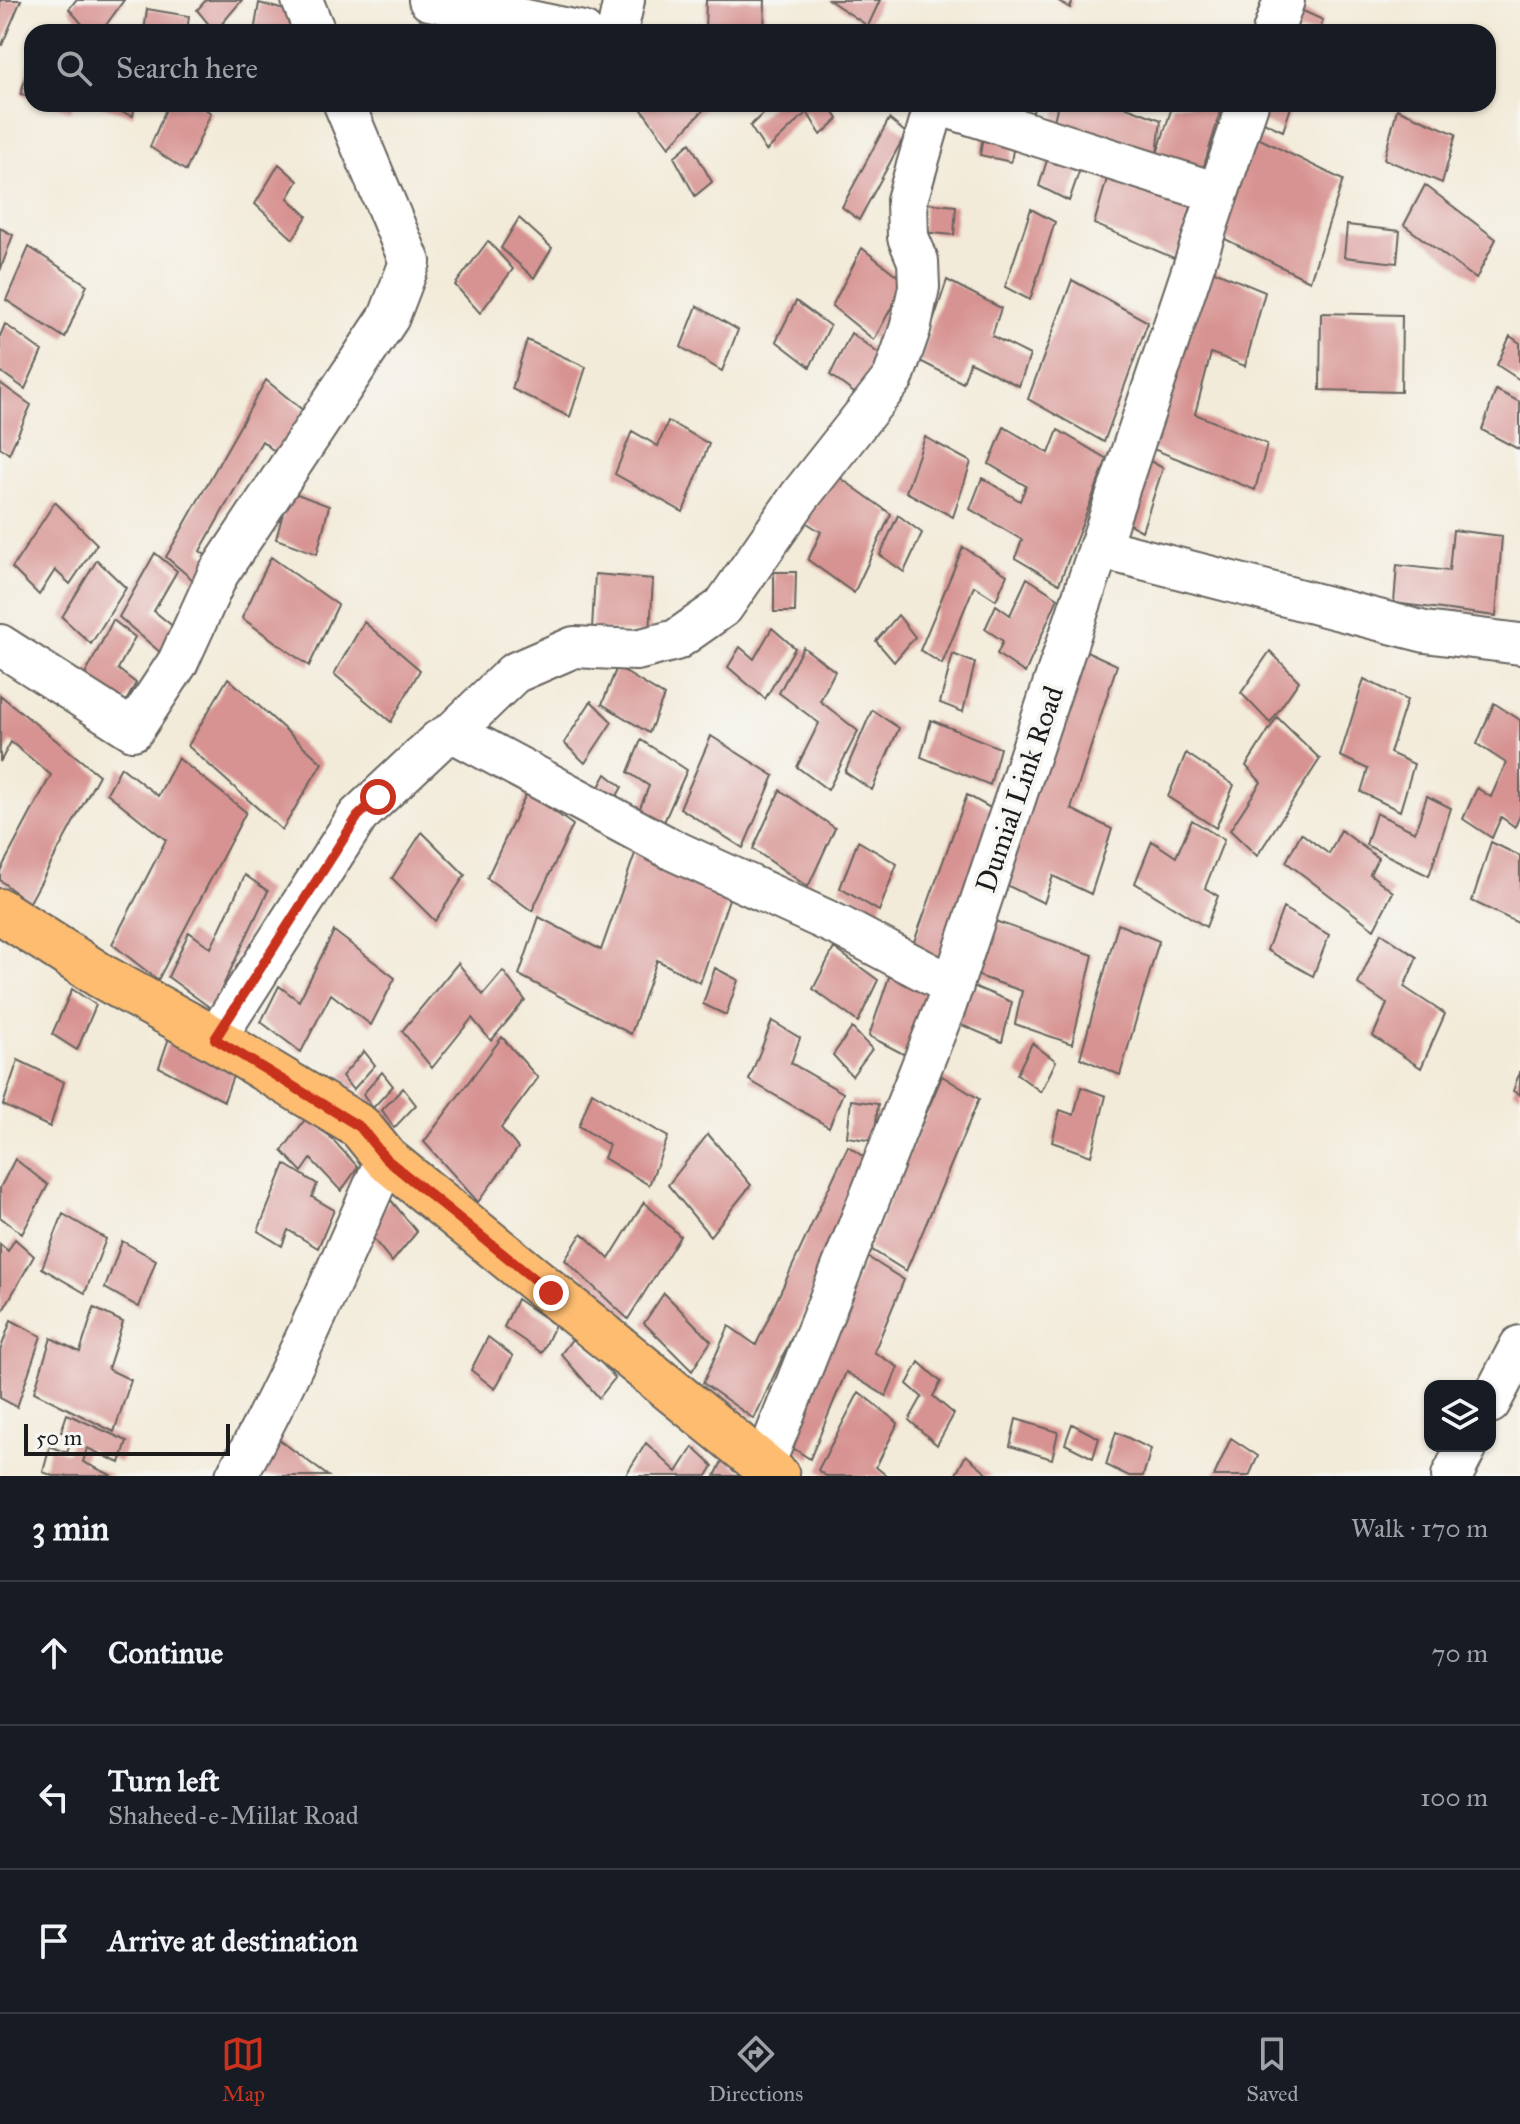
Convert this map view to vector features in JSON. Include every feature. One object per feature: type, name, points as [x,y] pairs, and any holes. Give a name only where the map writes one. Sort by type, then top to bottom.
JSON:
[{"type":"main road","points":[[0,911],[101,976],[215,1039],[360,1127],[386,1159],[771,1471]]},
{"type":"street","points":[[302,0],[312,24]]},
{"type":"street","points":[[429,0],[544,24]]},
{"type":"street","points":[[619,24],[624,0]]},
{"type":"street","points":[[1276,24],[1284,0]]},
{"type":"street","points":[[0,645],[133,730],[178,662],[218,574],[389,317],[410,262],[347,112]]},
{"type":"street","points":[[215,1039],[358,816],[514,673],[574,647],[637,650],[676,640],[723,607],[800,496],[893,378],[910,329],[919,287],[918,261],[908,237],[907,200],[934,112]]},
{"type":"street","points":[[961,112],[1217,193]]},
{"type":"street","name":"Dumial Link Road","points":[[771,1471],[953,986],[1245,112]]},
{"type":"street","points":[[1100,548],[1425,632],[1520,644]]},
{"type":"street","points":[[453,732],[673,850],[841,927],[953,986]]},
{"type":"street","points":[[236,1476],[265,1425],[307,1338],[386,1159]]},
{"type":"street","points":[[1496,1392],[1520,1346]]},
{"type":"street","points":[[1452,1476],[1464,1452]]},
{"type":"building","points":[[0,0],[21,0],[2,45],[0,44]]},
{"type":"building","points":[[76,0],[124,0],[107,24],[82,24],[69,9]]},
{"type":"building","points":[[206,0],[242,0],[222,24],[208,24],[197,10]]},
{"type":"building","points":[[706,0],[765,0],[764,24],[705,24]]},
{"type":"building","points":[[829,0],[880,0],[869,24]]},
{"type":"building","points":[[1057,0],[1073,0],[1070,8]]},
{"type":"building","points":[[259,3],[299,14],[297,24],[255,24]]},
{"type":"building","points":[[1290,5],[1323,20],[1322,24],[1284,24]]},
{"type":"building","points":[[147,9],[189,16],[188,24],[145,24]]},
{"type":"building","points":[[165,112],[211,113],[186,171],[150,147]]},
{"type":"building","points":[[644,112],[702,112],[669,147]]},
{"type":"building","points":[[765,112],[807,112],[766,151],[750,126]]},
{"type":"building","points":[[807,112],[834,112],[838,119],[821,135]]},
{"type":"building","points":[[1010,112],[1033,112],[1031,120]]},
{"type":"building","points":[[1056,112],[1140,112],[1161,120],[1157,154],[1170,112],[1221,112],[1201,175],[1053,125]]},
{"type":"building","points":[[1257,112],[1289,112],[1283,131],[1255,118]]},
{"type":"building","points":[[1396,112],[1404,112],[1456,134],[1442,183],[1384,159]]},
{"type":"building","points":[[889,119],[906,133],[859,220],[842,207]]},
{"type":"building","points":[[984,130],[1015,138],[1011,162],[980,155]]},
{"type":"building","points":[[1250,134],[1343,180],[1310,281],[1217,235]]},
{"type":"building","points":[[690,143],[712,182],[695,196],[674,157]]},
{"type":"building","points":[[1048,157],[1079,172],[1069,201],[1039,186]]},
{"type":"building","points":[[279,164],[298,181],[288,198],[307,216],[293,239],[255,204]]},
{"type":"building","points":[[1110,168],[1192,203],[1176,259],[1094,224]]},
{"type":"building","points":[[1425,185],[1496,239],[1476,279],[1404,225]]},
{"type":"building","points":[[924,203],[956,206],[954,235],[922,232]]},
{"type":"building","points":[[1031,209],[1055,222],[1030,300],[1005,287]]},
{"type":"building","points":[[519,218],[552,248],[534,278],[501,248]]},
{"type":"building","points":[[1347,225],[1400,231],[1397,263],[1344,257]]},
{"type":"building","points":[[0,228],[13,235],[0,271]]},
{"type":"building","points":[[488,241],[513,269],[480,313],[455,285]]},
{"type":"building","points":[[29,247],[87,285],[65,338],[6,300]]},
{"type":"building","points":[[862,248],[905,282],[874,340],[832,306]]},
{"type":"building","points":[[1202,266],[1265,292],[1245,366],[1211,353],[1195,414],[1267,444],[1255,490],[1153,449]]},
{"type":"building","points":[[947,280],[1001,308],[992,336],[1030,355],[1019,386],[970,362],[963,383],[920,361]]},
{"type":"building","points":[[1072,280],[1148,322],[1104,442],[1028,399]]},
{"type":"building","points":[[796,301],[830,326],[810,367],[776,341]]},
{"type":"building","points":[[697,306],[738,330],[722,371],[681,347]]},
{"type":"building","points":[[1321,313],[1402,315],[1401,392],[1320,390]]},
{"type":"building","points":[[5,324],[42,351],[25,389],[0,371],[0,336]]},
{"type":"building","points":[[851,333],[886,359],[865,401],[830,375]]},
{"type":"building","points":[[1510,336],[1520,343],[1520,380],[1497,365]]},
{"type":"building","points":[[527,340],[586,367],[570,417],[512,389]]},
{"type":"building","points":[[266,380],[305,412],[280,456],[262,441],[200,551],[214,562],[200,586],[166,557]]},
{"type":"building","points":[[0,383],[31,405],[9,454],[0,447]]},
{"type":"building","points":[[1496,390],[1520,402],[1520,450],[1482,430]]},
{"type":"building","points":[[668,421],[709,444],[683,512],[615,474],[632,431],[658,446]]},
{"type":"building","points":[[1004,427],[1049,453],[1058,430],[1107,459],[1059,584],[1015,558],[1022,540],[970,509],[982,478],[1020,501],[1026,486],[989,464]]},
{"type":"building","points":[[925,437],[971,462],[953,517],[906,492]]},
{"type":"building","points":[[1141,456],[1163,468],[1142,531],[1120,519]]},
{"type":"building","points":[[832,472],[891,514],[854,593],[808,560],[821,532],[807,523]]},
{"type":"building","points":[[289,491],[329,506],[317,554],[276,539]]},
{"type":"building","points":[[55,502],[97,544],[70,584],[55,570],[39,595],[12,568]]},
{"type":"building","points":[[898,515],[922,533],[904,572],[880,555]]},
{"type":"building","points":[[1453,530],[1502,536],[1496,616],[1394,603],[1397,565],[1449,571]]},
{"type":"building","points":[[963,547],[1007,575],[996,600],[974,586],[942,664],[920,650]]},
{"type":"building","points":[[155,553],[177,571],[154,611],[175,628],[161,653],[119,617]]},
{"type":"building","points":[[271,557],[338,605],[309,666],[242,618]]},
{"type":"building","points":[[97,560],[126,588],[91,644],[62,617]]},
{"type":"building","points":[[774,572],[796,572],[795,612],[774,612]]},
{"type":"building","points":[[595,574],[653,579],[650,634],[592,629]]},
{"type":"building","points":[[1027,578],[1058,598],[1025,673],[997,654],[1003,641],[985,629],[996,605],[1010,615]]},
{"type":"building","points":[[898,615],[915,637],[894,662],[876,641]]},
{"type":"building","points":[[113,620],[135,637],[118,669],[136,683],[124,705],[85,675]]},
{"type":"building","points":[[364,622],[420,670],[391,722],[334,674]]},
{"type":"building","points":[[772,628],[795,648],[765,699],[728,667],[740,647],[754,659]]},
{"type":"building","points":[[803,647],[835,671],[820,701],[858,731],[828,790],[797,767],[819,723],[779,693]]},
{"type":"building","points":[[1080,648],[1117,665],[1071,809],[1112,829],[1091,894],[1053,876],[1044,903],[1004,884]]},
{"type":"building","points":[[1270,651],[1299,681],[1270,723],[1241,693]]},
{"type":"building","points":[[953,654],[975,663],[963,712],[940,703]]},
{"type":"building","points":[[617,667],[664,696],[649,733],[602,704]]},
{"type":"building","points":[[228,678],[322,763],[282,830],[188,746]]},
{"type":"building","points":[[1364,679],[1407,700],[1390,753],[1414,764],[1400,811],[1361,792],[1368,769],[1340,756]]},
{"type":"building","points":[[0,695],[99,775],[29,904],[0,880],[0,871],[51,775],[11,742],[0,762]]},
{"type":"building","points":[[591,701],[612,722],[585,763],[564,743]]},
{"type":"building","points":[[1494,703],[1520,720],[1520,815],[1515,827],[1501,817],[1492,838],[1463,819],[1477,788],[1491,797],[1506,763],[1477,744]]},
{"type":"building","points":[[872,710],[899,728],[872,790],[845,772]]},
{"type":"building","points":[[1277,717],[1320,759],[1257,856],[1230,830],[1261,782],[1246,766]]},
{"type":"building","points":[[931,720],[1000,748],[990,785],[921,757]]},
{"type":"building","points":[[711,736],[774,776],[743,848],[680,808]]},
{"type":"building","points":[[641,740],[687,770],[660,831],[637,815],[649,786],[628,772]]},
{"type":"building","points":[[1186,753],[1234,785],[1216,828],[1168,797]]},
{"type":"building","points":[[178,758],[246,812],[158,980],[112,944],[166,840],[107,793],[121,767],[158,796]]},
{"type":"building","points":[[606,774],[622,787],[611,807],[595,794]]},
{"type":"building","points":[[780,790],[835,828],[808,887],[753,849]]},
{"type":"building","points":[[527,792],[573,825],[532,911],[487,878]]},
{"type":"building","points":[[967,795],[996,811],[939,969],[910,953]]},
{"type":"building","points":[[1427,796],[1451,808],[1429,876],[1366,845],[1376,813],[1415,832]]},
{"type":"building","points":[[1192,820],[1224,840],[1205,888],[1218,896],[1206,927],[1135,883],[1152,841],[1176,857]]},
{"type":"building","points":[[1341,830],[1378,858],[1370,874],[1393,892],[1374,929],[1286,862],[1301,833],[1329,854]]},
{"type":"building","points":[[422,832],[465,875],[435,921],[392,878]]},
{"type":"building","points":[[858,841],[897,864],[879,911],[840,888]]},
{"type":"building","points":[[1491,842],[1520,856],[1520,924],[1472,901]]},
{"type":"building","points":[[637,848],[730,896],[700,983],[657,960],[631,1034],[519,975],[539,917],[601,950]]},
{"type":"building","points":[[245,875],[268,891],[212,1009],[168,977],[189,932],[211,948]]},
{"type":"building","points":[[1283,908],[1329,935],[1313,976],[1267,950]]},
{"type":"building","points":[[989,919],[1093,955],[1072,1044],[1015,1024],[1022,991],[976,975]]},
{"type":"building","points":[[1118,924],[1159,941],[1120,1075],[1080,1058]]},
{"type":"building","points":[[334,931],[395,978],[371,1025],[331,994],[301,1052],[261,1022],[279,986],[299,1001]]},
{"type":"building","points":[[1381,933],[1417,957],[1404,987],[1445,1014],[1421,1068],[1373,1036],[1387,1004],[1358,984]]},
{"type":"building","points":[[834,948],[878,980],[858,1022],[813,989]]},
{"type":"building","points":[[458,963],[483,995],[503,971],[525,1000],[491,1041],[472,1018],[432,1068],[402,1031]]},
{"type":"building","points":[[715,968],[738,980],[726,1015],[703,1004]]},
{"type":"building","points":[[890,974],[930,994],[909,1057],[869,1036]]},
{"type":"building","points":[[968,984],[1012,1002],[1002,1042],[957,1023]]},
{"type":"building","points":[[72,989],[96,1005],[77,1050],[52,1034]]},
{"type":"building","points":[[772,1021],[800,1038],[791,1063],[843,1093],[829,1127],[749,1080]]},
{"type":"building","points":[[852,1028],[872,1049],[852,1076],[833,1055]]},
{"type":"building","points":[[502,1037],[538,1078],[501,1128],[518,1148],[478,1202],[424,1142]]},
{"type":"building","points":[[169,1038],[234,1073],[224,1101],[159,1067]]},
{"type":"building","points":[[1032,1043],[1056,1061],[1041,1092],[1017,1074]]},
{"type":"building","points":[[364,1051],[375,1065],[353,1090],[342,1076]]},
{"type":"building","points":[[18,1060],[64,1082],[50,1127],[3,1105]]},
{"type":"building","points":[[1520,1071],[1520,1095],[1513,1091]]},
{"type":"building","points":[[382,1072],[393,1086],[373,1108],[363,1094]]},
{"type":"building","points":[[942,1076],[979,1099],[906,1271],[869,1248]]},
{"type":"building","points":[[1081,1087],[1106,1096],[1091,1156],[1052,1142],[1060,1110],[1074,1115]]},
{"type":"building","points":[[403,1088],[416,1105],[394,1128],[382,1110]]},
{"type":"building","points":[[592,1092],[668,1137],[649,1185],[604,1158],[609,1145],[579,1126]]},
{"type":"building","points":[[851,1100],[878,1104],[874,1141],[847,1137]]},
{"type":"building","points":[[309,1114],[358,1167],[341,1191],[311,1159],[302,1172],[282,1151]]},
{"type":"building","points":[[708,1134],[751,1185],[710,1236],[668,1185]]},
{"type":"building","points":[[848,1146],[872,1163],[754,1419],[703,1383],[729,1326],[756,1345]]},
{"type":"building","points":[[15,1159],[48,1185],[22,1234],[0,1217],[0,1188]]},
{"type":"building","points":[[285,1164],[317,1184],[312,1197],[334,1210],[318,1248],[288,1230],[282,1246],[258,1231]]},
{"type":"building","points":[[390,1199],[417,1232],[392,1262],[366,1230]]},
{"type":"building","points":[[644,1202],[680,1236],[628,1319],[565,1260],[582,1233],[609,1259]]},
{"type":"building","points":[[63,1214],[106,1239],[85,1293],[42,1268]]},
{"type":"building","points":[[15,1239],[34,1256],[2,1312],[0,1244],[8,1251]]},
{"type":"building","points":[[122,1241],[156,1260],[139,1307],[105,1288]]},
{"type":"building","points":[[866,1256],[904,1280],[874,1352],[898,1367],[886,1396],[846,1372],[810,1459],[787,1444]]},
{"type":"building","points":[[664,1293],[711,1341],[692,1371],[644,1323]]},
{"type":"building","points":[[517,1299],[555,1325],[542,1353],[504,1327]]},
{"type":"building","points":[[94,1308],[123,1322],[108,1369],[131,1380],[114,1432],[34,1392],[51,1338],[80,1352]]},
{"type":"building","points":[[11,1320],[41,1336],[17,1407],[0,1398],[0,1351]]},
{"type":"building","points":[[576,1334],[615,1378],[599,1398],[561,1354]]},
{"type":"building","points":[[488,1337],[513,1356],[495,1389],[471,1370]]},
{"type":"building","points":[[919,1362],[941,1382],[933,1396],[954,1414],[937,1445],[909,1420],[922,1397],[907,1384]]},
{"type":"building","points":[[859,1392],[898,1423],[876,1467],[887,1476],[826,1476],[818,1470]]},
{"type":"building","points":[[67,1414],[127,1441],[120,1463],[87,1448],[83,1462],[113,1476],[53,1476],[43,1472],[50,1446],[67,1453],[72,1437],[61,1432]]},
{"type":"building","points":[[1016,1419],[1058,1432],[1052,1459],[1010,1446]]},
{"type":"building","points":[[1072,1424],[1099,1438],[1093,1458],[1065,1444]]},
{"type":"building","points":[[269,1432],[328,1476],[247,1476]]},
{"type":"building","points":[[1116,1432],[1151,1449],[1143,1476],[1129,1476],[1106,1465]]},
{"type":"building","points":[[1231,1438],[1258,1456],[1249,1476],[1214,1476]]},
{"type":"building","points":[[646,1443],[677,1472],[693,1447],[713,1466],[707,1476],[625,1476]]},
{"type":"building","points":[[966,1455],[991,1476],[955,1476]]},
{"type":"building","points":[[724,1457],[748,1476],[715,1476]]},
{"type":"route","points":[[378,797],[358,816],[215,1039],[360,1127],[386,1159],[551,1293]]}]
